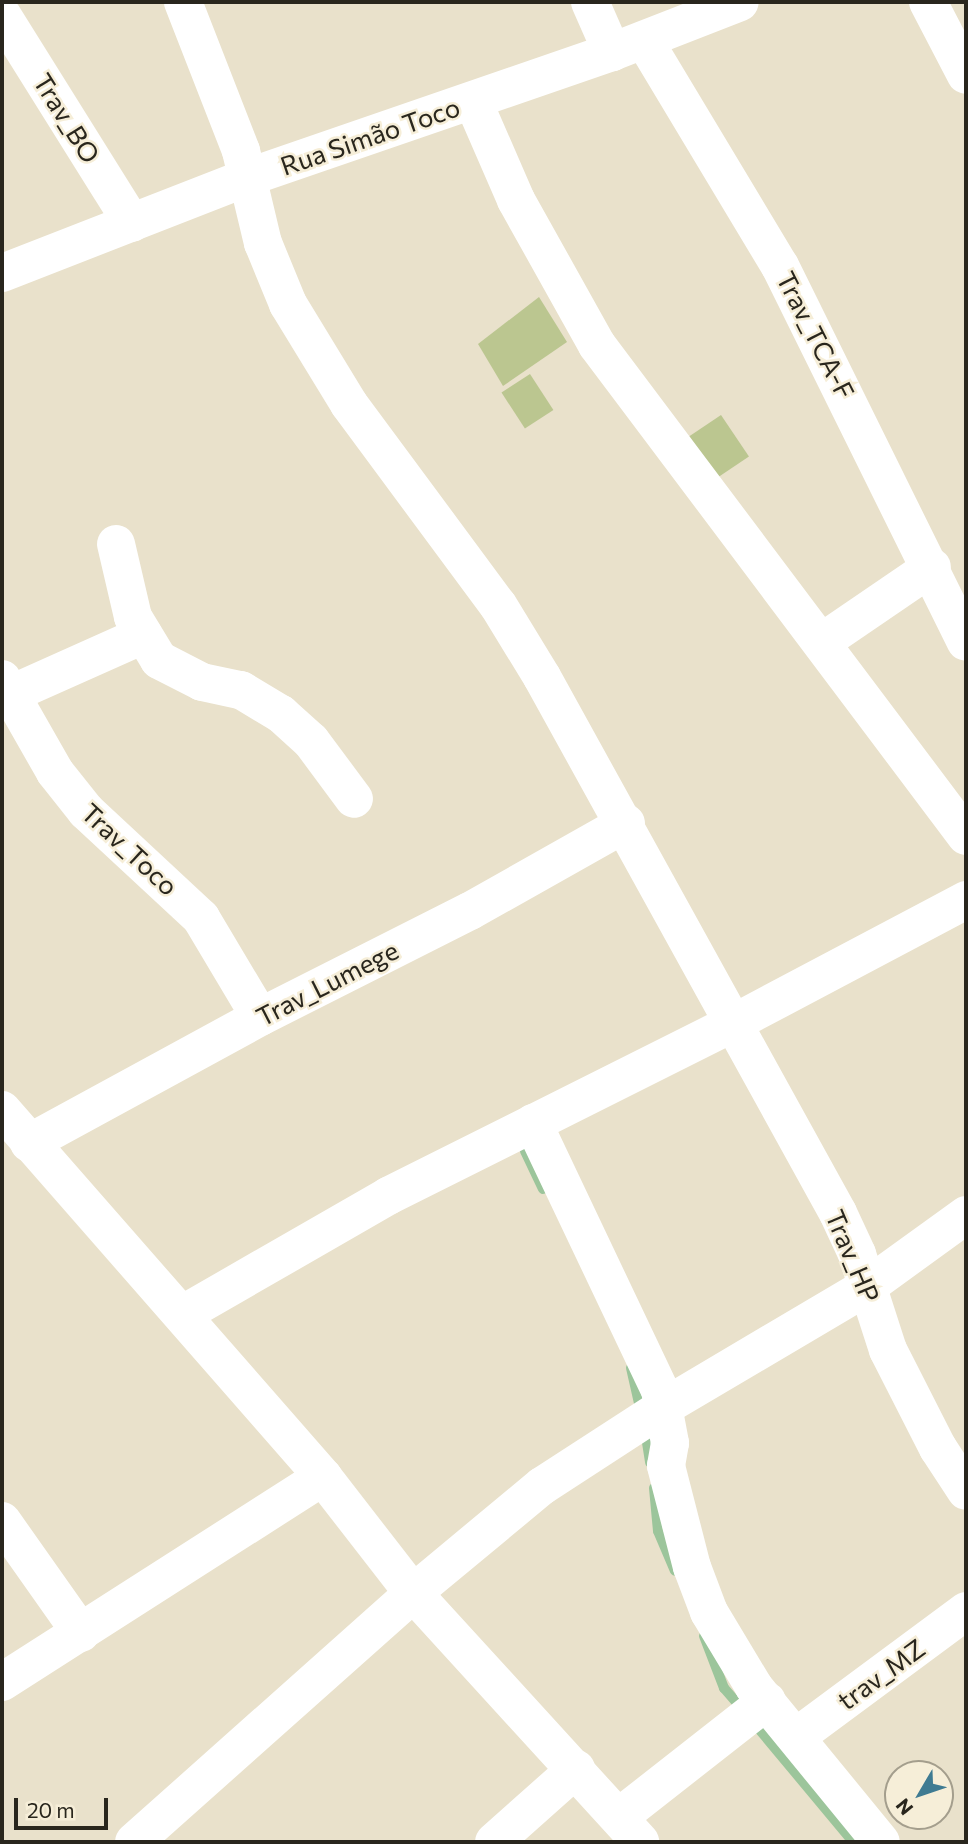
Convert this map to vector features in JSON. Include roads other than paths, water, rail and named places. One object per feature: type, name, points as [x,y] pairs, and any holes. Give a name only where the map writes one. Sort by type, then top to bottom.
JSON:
[{"type":"street","name":"Trav_HP","points":[[183,2],[242,151],[246,178],[263,243],[288,304],[349,404],[498,605],[625,823],[732,1024],[838,1213],[868,1286],[888,1350],[910,1396],[966,1490]]},
{"type":"street","name":"Trav_TCA-F","points":[[590,2],[628,46],[780,266],[901,513],[933,567],[966,642]]},
{"type":"street","name":"Rua Simão Toco","points":[[2,273],[246,178],[628,46],[740,2]]},
{"type":"street","points":[[928,2],[966,75]]},
{"type":"street","name":"Trav_BO","points":[[2,15],[132,223]]},
{"type":"street","points":[[473,101],[516,200],[597,345],[686,469],[822,642],[966,836]]},
{"type":"street","points":[[116,544],[133,617],[159,660],[178,673],[241,690],[281,714],[311,741],[354,799]]},
{"type":"street","points":[[822,642],[933,567]]},
{"type":"street","points":[[6,687],[143,635]]},
{"type":"street","name":"Trav_Toco","points":[[6,687],[55,772],[86,811],[201,918],[260,1017]]},
{"type":"street","name":"Trav_Lumege","points":[[29,1143],[260,1017],[470,911],[625,823]]},
{"type":"street","points":[[183,1314],[388,1196],[732,1024],[966,900]]},
{"type":"street","points":[[2,1110],[183,1314],[323,1478],[413,1593],[629,1830],[766,1701]]},
{"type":"street","points":[[533,1123],[660,1391],[670,1443],[666,1466],[692,1567],[724,1642],[766,1701],[796,1737],[812,1763],[881,1842]]},
{"type":"street","points":[[134,1842],[413,1593],[542,1486],[662,1408],[868,1286],[964,1222]]},
{"type":"street","points":[[2,1682],[323,1478]]},
{"type":"street","points":[[2,1521],[81,1633]]},
{"type":"street","name":"trav_MZ","points":[[796,1737],[966,1611]]},
{"type":"street","points":[[494,1842],[576,1769]]},
{"type":"waterway","points":[[525,1151],[543,1189]]},
{"type":"waterway","points":[[631,1368],[641,1412]]},
{"type":"waterway","points":[[645,1430],[650,1463]]},
{"type":"waterway","points":[[654,1488],[658,1531],[675,1571]]},
{"type":"waterway","points":[[704,1636],[724,1688],[744,1711]]},
{"type":"waterway","points":[[754,1723],[853,1842]]}]
